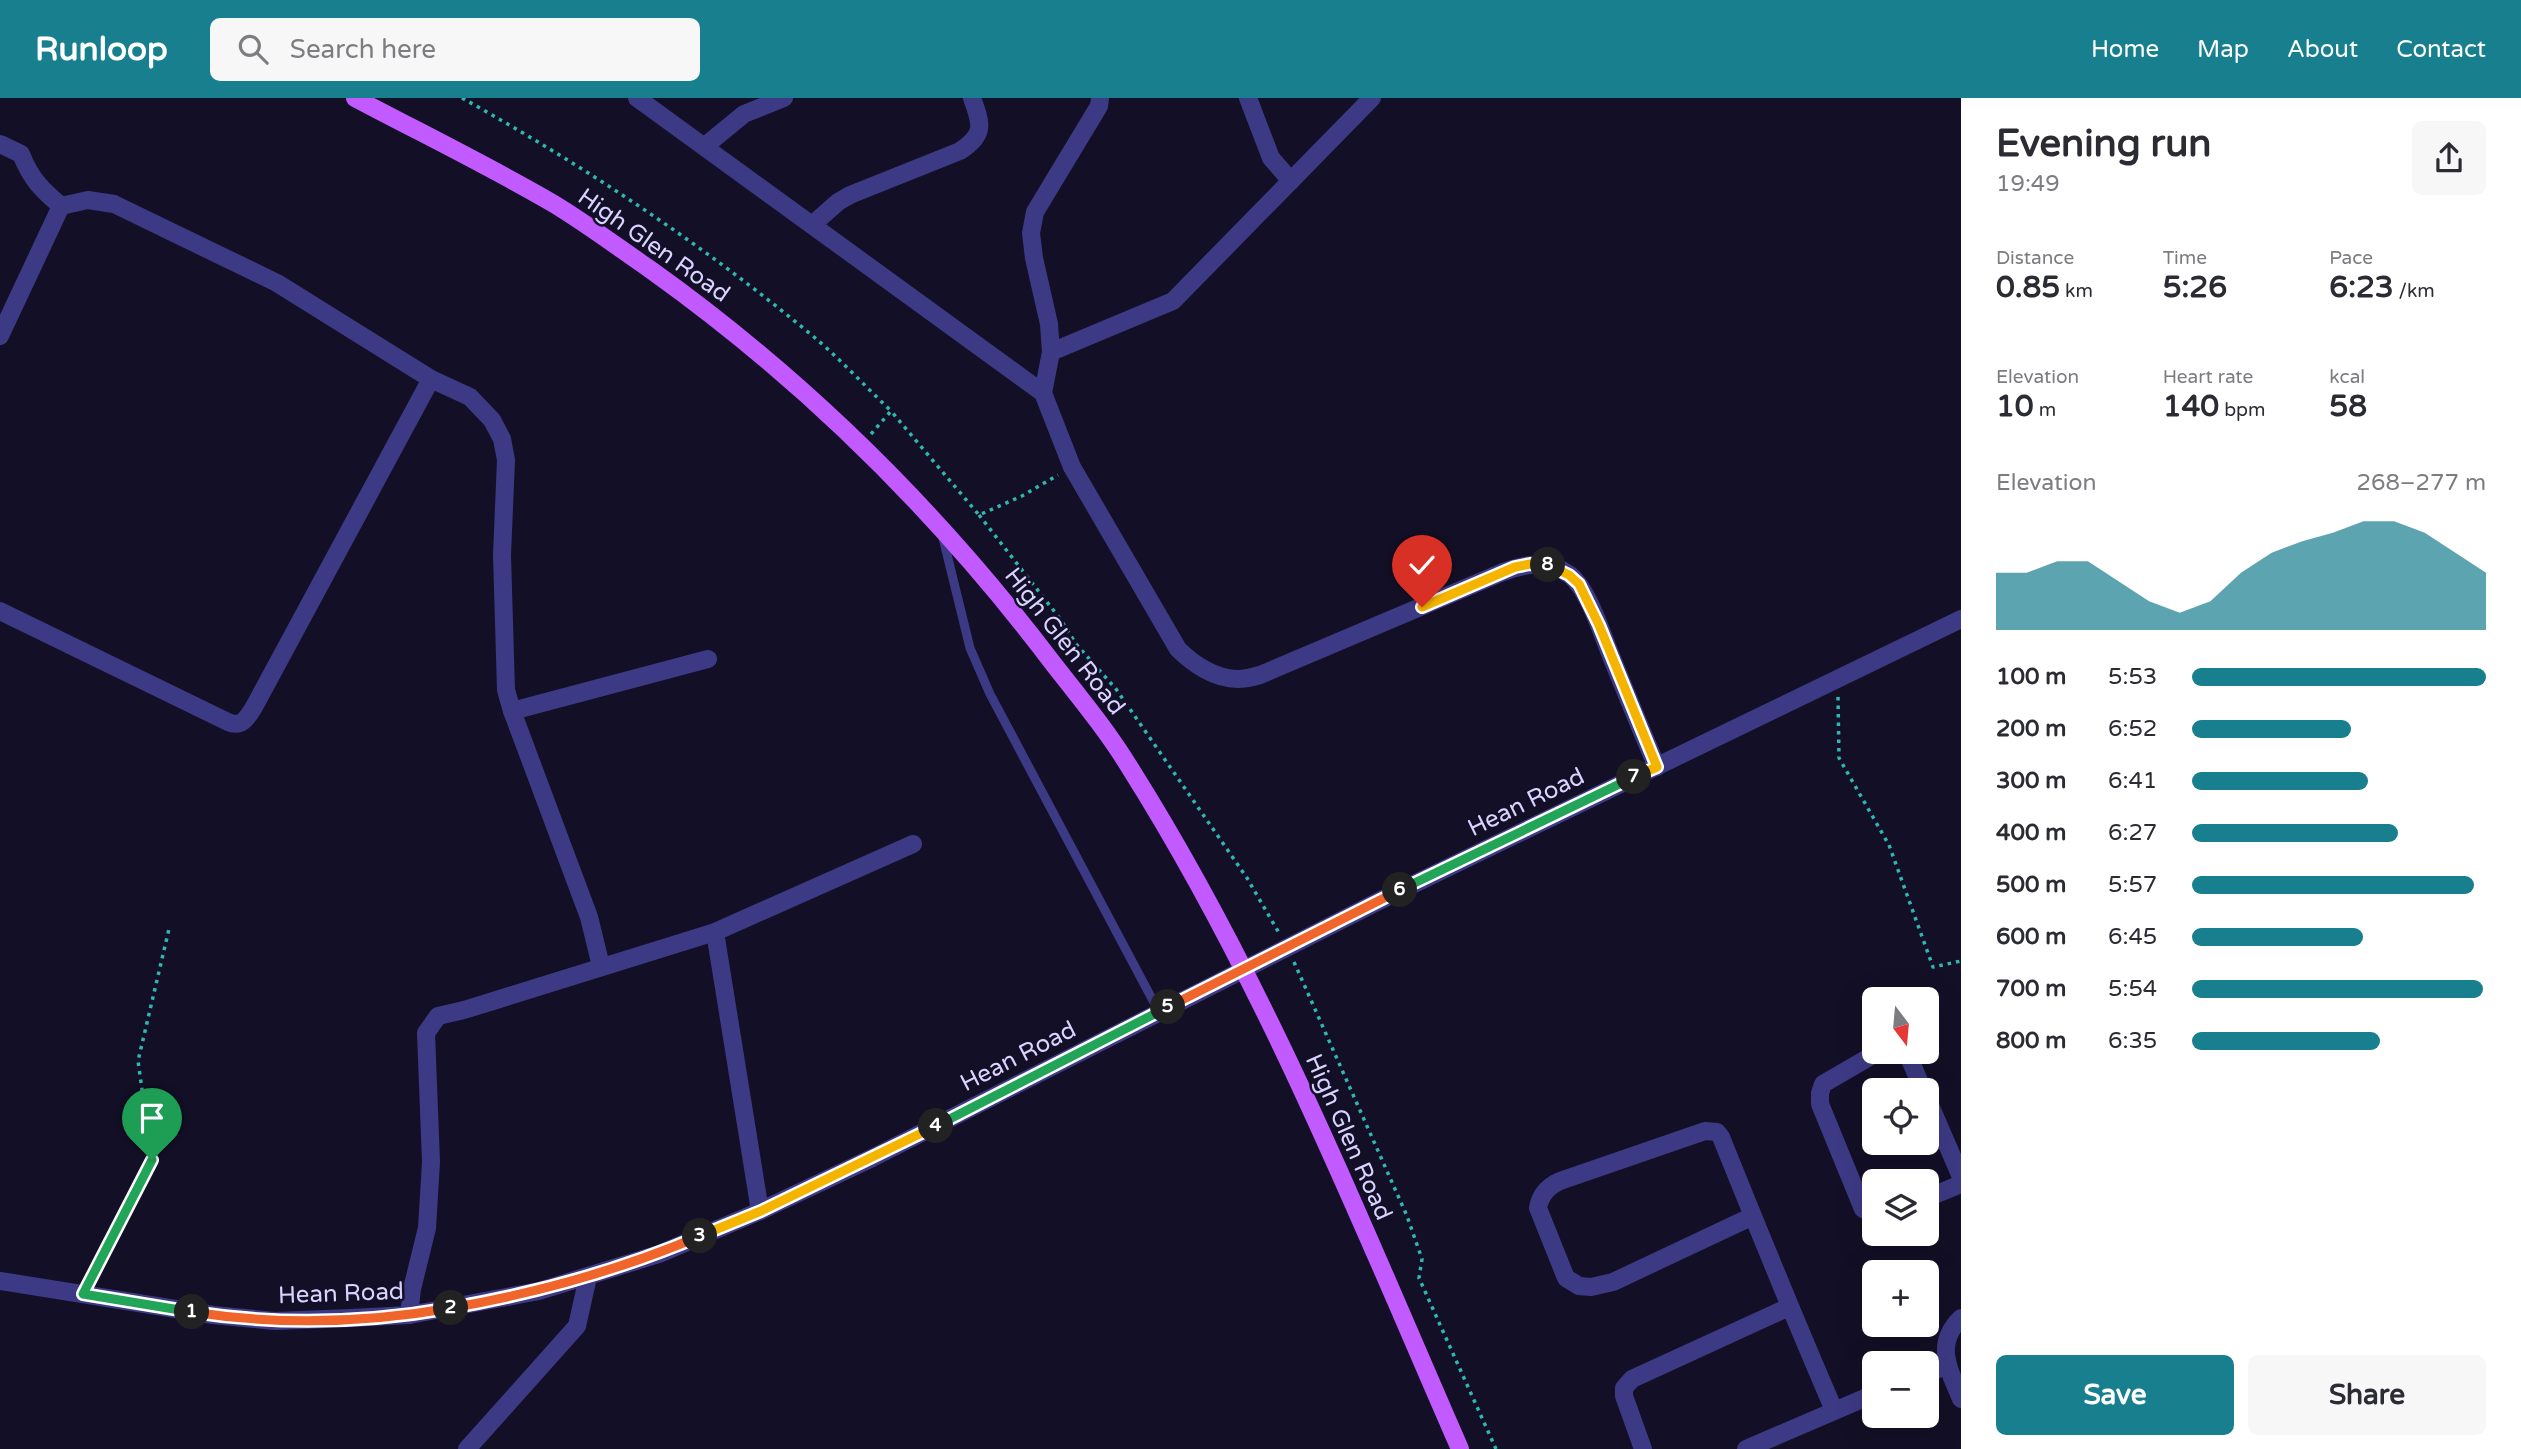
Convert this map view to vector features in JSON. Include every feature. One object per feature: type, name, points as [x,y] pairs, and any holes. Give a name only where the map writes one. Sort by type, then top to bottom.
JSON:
[{"type":"main road","name":"High Glen Road","points":[[355,98],[556,206],[693,301],[762,355],[862,445],[992,586],[1128,763],[1208,899],[1273,1027],[1460,1449]]},
{"type":"street","points":[[637,98],[1043,393]]},
{"type":"street","points":[[705,146],[744,114],[784,98]]},
{"type":"street","points":[[812,225],[849,195],[960,151],[975,141],[979,117],[972,98]]},
{"type":"street","points":[[1100,98],[1099,106],[1035,212],[1031,233],[1049,324],[1051,352],[1043,393],[1072,467],[1178,649],[1192,663],[1212,673],[1236,680],[1260,675],[1515,567],[1542,564],[1555,567],[1579,584],[1599,625],[1657,767]]},
{"type":"street","points":[[1248,98],[1271,158],[1291,181]]},
{"type":"street","points":[[1051,352],[1173,301],[1371,98]]},
{"type":"street","points":[[0,144],[21,154],[28,172],[38,186],[61,206]]},
{"type":"street","points":[[61,206],[88,200],[114,204],[277,283],[431,379],[470,397],[492,420],[502,439],[506,460],[502,555],[506,690],[589,917],[601,966]]},
{"type":"street","points":[[0,336],[61,206]]},
{"type":"street","points":[[0,611],[228,722],[236,725],[242,723],[254,707],[431,379]]},
{"type":"street","name":"Hean Road","points":[[0,1281],[213,1315],[275,1321],[409,1315],[539,1291],[659,1254],[761,1211],[873,1158],[1381,900],[1961,619]]},
{"type":"street","points":[[512,710],[708,659]]},
{"type":"street","points":[[409,1315],[412,1289],[427,1228],[431,1162],[426,1033],[438,1016],[715,932],[913,844]]},
{"type":"street","points":[[715,932],[761,1211]]},
{"type":"street","points":[[1862,1061],[1823,1084],[1819,1093],[1820,1104],[1862,1207]]},
{"type":"street","points":[[1939,1126],[1961,1177]]},
{"type":"street","points":[[1753,1216],[1613,1282],[1591,1287],[1579,1286],[1566,1278],[1538,1208],[1539,1200],[1545,1192],[1560,1181],[1712,1130],[1721,1137],[1753,1216],[1789,1307],[1834,1410]]},
{"type":"street","points":[[1939,1193],[1961,1184]]},
{"type":"street","points":[[467,1449],[576,1326],[588,1277]]},
{"type":"street","points":[[1643,1449],[1624,1396],[1624,1388],[1632,1379],[1789,1307]]},
{"type":"street","points":[[1961,1318],[1952,1327],[1945,1344],[1947,1366],[1961,1399]]},
{"type":"street","points":[[1939,1369],[1947,1366]]},
{"type":"street","points":[[1746,1449],[1862,1399]]},
{"type":"lane","points":[[941,529],[970,648],[990,694],[1159,1012]]},
{"type":"path","points":[[462,98],[517,129],[671,227],[816,339],[891,411],[979,515],[1061,620],[1076,644],[1116,689],[1247,878],[1288,948],[1407,1216],[1422,1259],[1419,1278],[1496,1449]]},
{"type":"path","points":[[862,445],[891,411]]},
{"type":"path","points":[[979,515],[1022,496],[1072,467]]},
{"type":"path","points":[[1837,677],[1839,758],[1889,845],[1933,967],[1961,961]]},
{"type":"path","points":[[83,1294],[152,1160],[138,1061],[169,929]]},
{"type":"route","points":[[152,1160],[83,1294],[213,1315],[275,1321],[409,1315],[539,1291],[588,1277],[659,1254],[761,1211],[873,1158],[1381,900],[1657,767],[1599,625],[1579,584],[1569,575],[1555,567],[1542,564],[1515,567],[1422,607]]}]
